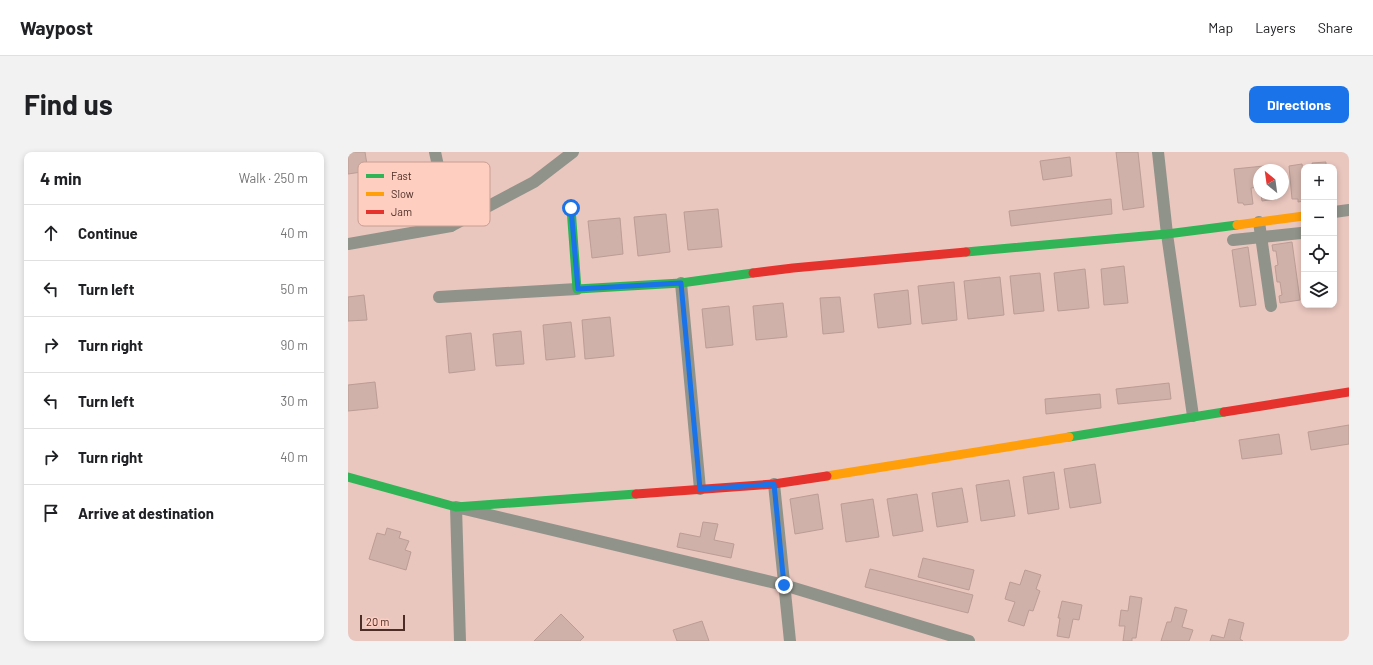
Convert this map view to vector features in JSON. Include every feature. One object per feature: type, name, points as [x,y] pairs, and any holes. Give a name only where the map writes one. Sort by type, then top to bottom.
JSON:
[{"type":"street","points":[[435,152],[437,162]]},
{"type":"street","points":[[490,205],[534,182],[573,152]]},
{"type":"street","points":[[1158,152],[1193,416]]},
{"type":"street","points":[[571,208],[578,289]]},
{"type":"street","points":[[1337,212],[1349,210]]},
{"type":"street","points":[[439,297],[681,283],[793,268],[1168,234],[1301,216]]},
{"type":"street","points":[[1259,222],[1271,306]]},
{"type":"street","points":[[348,244],[451,226]]},
{"type":"street","points":[[1233,240],[1300,233]]},
{"type":"street","points":[[681,283],[700,489]]},
{"type":"street","points":[[456,507],[774,484],[1349,392]]},
{"type":"street","points":[[348,477],[456,507],[784,585],[969,641]]},
{"type":"street","points":[[774,484],[790,641]]},
{"type":"street","points":[[456,507],[460,641]]},
{"type":"building","points":[[348,152],[365,152],[367,162],[358,162],[358,172],[348,174]]},
{"type":"building","points":[[1116,152],[1138,152],[1144,207],[1123,210]]},
{"type":"building","points":[[1070,157],[1072,176],[1043,180],[1040,161]]},
{"type":"building","points":[[1326,162],[1326,164],[1312,164]]},
{"type":"building","points":[[1301,164],[1301,202],[1298,202],[1298,199],[1292,199],[1289,166]]},
{"type":"building","points":[[1253,167],[1253,188],[1251,188],[1253,204],[1244,205],[1243,203],[1238,203],[1234,169]]},
{"type":"building","points":[[1111,199],[1112,214],[1011,226],[1009,211]]},
{"type":"building","points":[[718,209],[722,247],[688,250],[684,212]]},
{"type":"building","points":[[666,214],[670,252],[638,256],[634,217]]},
{"type":"building","points":[[620,218],[623,254],[592,258],[588,221]]},
{"type":"building","points":[[1292,242],[1300,300],[1280,303],[1279,296],[1282,295],[1280,282],[1277,282],[1275,266],[1278,265],[1276,251],[1273,251],[1272,245]]},
{"type":"building","points":[[1248,247],[1256,305],[1240,307],[1232,250]]},
{"type":"building","points":[[1124,266],[1128,303],[1104,305],[1101,269]]},
{"type":"building","points":[[1085,269],[1089,308],[1058,311],[1054,273]]},
{"type":"building","points":[[1040,273],[1044,311],[1014,314],[1010,276]]},
{"type":"building","points":[[1000,277],[1004,315],[968,319],[964,281]]},
{"type":"building","points":[[954,282],[957,320],[922,324],[918,286]]},
{"type":"building","points":[[908,290],[911,324],[878,328],[874,294]]},
{"type":"building","points":[[364,295],[367,320],[348,321],[348,297]]},
{"type":"building","points":[[840,297],[844,332],[823,334],[820,298]]},
{"type":"building","points":[[783,303],[787,337],[756,340],[753,306]]},
{"type":"building","points":[[729,306],[733,345],[706,348],[702,309]]},
{"type":"building","points":[[610,317],[614,356],[585,359],[582,320]]},
{"type":"building","points":[[571,322],[575,357],[546,360],[543,325]]},
{"type":"building","points":[[521,331],[524,364],[496,366],[493,334]]},
{"type":"building","points":[[471,333],[475,370],[449,373],[446,336]]},
{"type":"building","points":[[375,382],[378,408],[348,411],[348,385]]},
{"type":"building","points":[[1169,383],[1171,399],[1118,404],[1116,389]]},
{"type":"building","points":[[1100,394],[1101,408],[1046,414],[1045,399]]},
{"type":"building","points":[[1349,425],[1349,444],[1311,450],[1308,432]]},
{"type":"building","points":[[1279,434],[1282,454],[1242,459],[1239,440]]},
{"type":"building","points":[[1095,464],[1101,503],[1070,508],[1064,469]]},
{"type":"building","points":[[1054,472],[1059,509],[1028,514],[1023,477]]},
{"type":"building","points":[[1009,480],[1015,516],[981,521],[976,485]]},
{"type":"building","points":[[962,488],[968,522],[937,527],[932,493]]},
{"type":"building","points":[[818,494],[823,529],[795,534],[790,499]]},
{"type":"building","points":[[917,494],[923,531],[893,536],[887,499]]},
{"type":"building","points":[[873,499],[879,537],[846,542],[841,504]]},
{"type":"building","points":[[703,522],[718,524],[714,540],[734,544],[731,558],[677,547],[680,533],[700,537]]},
{"type":"building","points":[[387,528],[401,532],[399,538],[409,541],[405,550],[411,552],[406,570],[369,559],[377,533],[385,535]]},
{"type":"building","points":[[923,558],[974,570],[969,590],[918,577]]},
{"type":"building","points":[[870,569],[973,595],[968,613],[865,587]]},
{"type":"building","points":[[1025,570],[1041,575],[1036,589],[1040,591],[1033,611],[1029,610],[1024,626],[1008,621],[1015,602],[1005,599],[1010,582],[1020,585]]},
{"type":"building","points":[[1130,596],[1142,598],[1136,638],[1132,638],[1132,641],[1123,641],[1125,626],[1119,626],[1121,610],[1128,611]]},
{"type":"building","points":[[1062,601],[1082,605],[1079,620],[1073,619],[1069,638],[1057,636],[1060,618],[1058,618]]},
{"type":"building","points":[[1175,607],[1187,610],[1182,627],[1193,630],[1189,641],[1161,641],[1167,622],[1171,622]]},
{"type":"building","points":[[561,614],[584,637],[580,641],[534,641]]},
{"type":"building","points":[[1229,619],[1244,623],[1240,639],[1243,641],[1210,641],[1212,635],[1224,638]]},
{"type":"building","points":[[702,621],[709,641],[677,641],[673,630]]},
{"type":"traffic: fast","points":[[571,208],[577,289],[681,283],[753,273]]},
{"type":"traffic: fast","points":[[966,252],[1167,234],[1237,225]]},
{"type":"traffic: fast","points":[[1069,437],[1224,412]]},
{"type":"traffic: fast","points":[[348,477],[456,507],[636,494]]},
{"type":"traffic: slow","points":[[1237,225],[1301,216]]},
{"type":"traffic: slow","points":[[827,476],[1069,437]]},
{"type":"traffic: jam","points":[[753,273],[966,252]]},
{"type":"traffic: jam","points":[[1224,412],[1349,392]]},
{"type":"traffic: jam","points":[[636,494],[774,484],[827,476]]},
{"type":"route","points":[[571,208],[578,289],[681,283],[700,489],[774,484],[784,585]]}]
